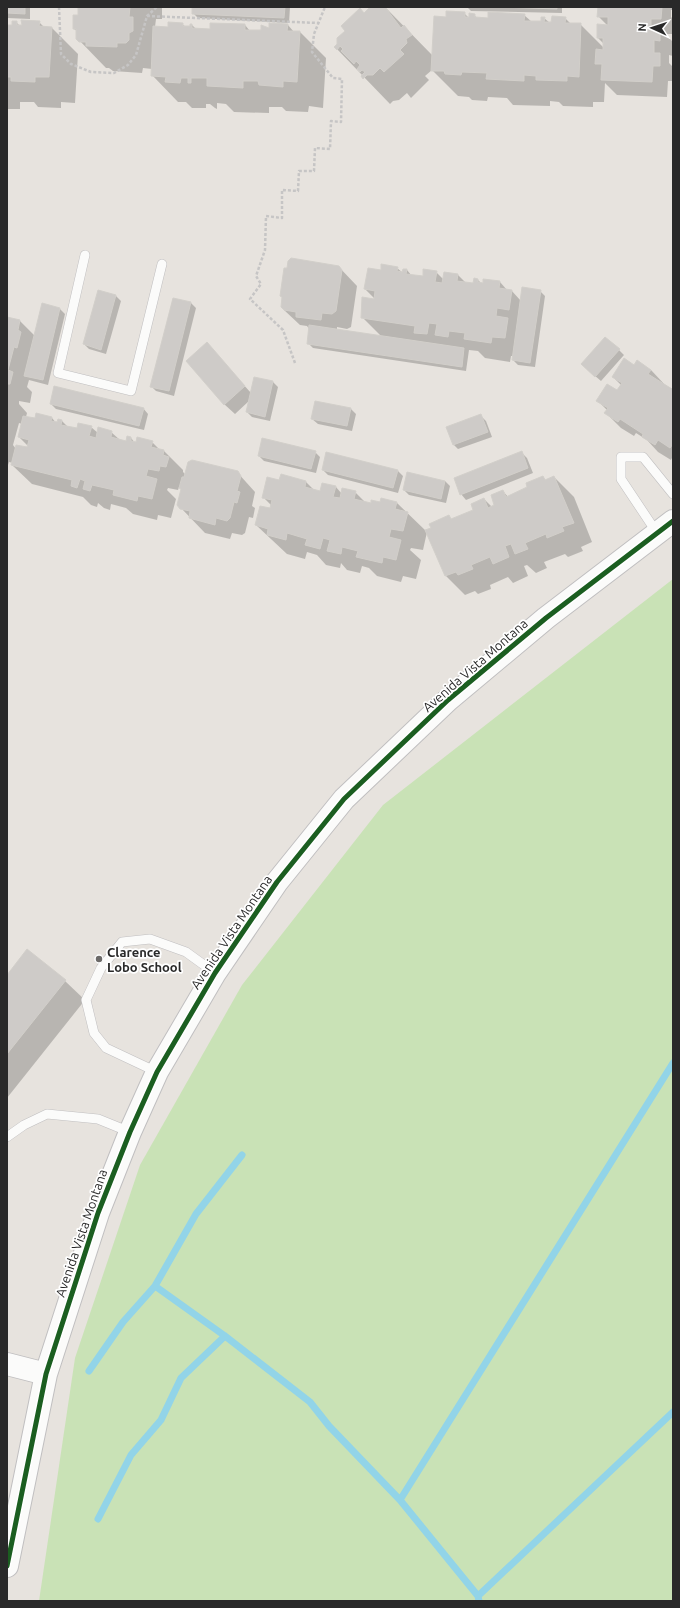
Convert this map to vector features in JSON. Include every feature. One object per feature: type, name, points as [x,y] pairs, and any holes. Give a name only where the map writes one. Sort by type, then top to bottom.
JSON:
[{"type":"street","name":"Avenida Vista Montana","points":[[7,1566],[46,1374],[98,1213],[130,1132],[157,1072],[215,973],[277,882],[344,800],[448,700],[546,618],[665,527]]},
{"type":"street","points":[[7,1364],[46,1374]]},
{"type":"lane","points":[[85,255],[58,372],[131,391],[162,264]]},
{"type":"lane","points":[[665,527],[621,479],[621,457],[643,457],[673,494]]},
{"type":"lane","points":[[157,1072],[106,1048],[94,1033],[86,1000],[101,968],[122,942],[150,939],[186,952],[215,973]]},
{"type":"lane","points":[[7,1137],[24,1124],[47,1114],[98,1119],[130,1132]]},
{"type":"path","points":[[59,7],[61,54],[71,64],[91,72],[114,73],[128,65],[136,55],[147,16],[156,7]]},
{"type":"path","points":[[295,363],[282,330],[250,299],[261,284],[256,276],[265,250],[266,216],[282,218],[282,190],[298,191],[299,171],[314,172],[315,148],[330,149],[331,121],[342,122],[342,79],[333,78],[312,52],[314,34],[325,7]]},
{"type":"path","points":[[147,16],[319,23]]},
{"type":"green space","points":[[673,579],[673,1601],[39,1601],[75,1358],[140,1165],[242,985],[383,805]]},
{"type":"building","points":[[7,7],[25,7],[25,14],[7,13]]},
{"type":"building","points":[[78,7],[130,7],[129,17],[133,17],[133,31],[129,33],[129,40],[126,43],[117,43],[117,47],[86,46],[86,42],[79,42],[76,39],[76,29],[73,29],[73,15],[78,15]]},
{"type":"building","points":[[192,7],[285,7],[284,18],[192,14]]},
{"type":"building","points":[[370,7],[385,7],[401,28],[404,25],[412,35],[406,39],[407,43],[400,50],[404,54],[384,72],[380,68],[373,75],[367,75],[363,79],[361,76],[365,72],[362,70],[360,72],[357,69],[360,65],[356,61],[354,64],[341,51],[343,49],[340,46],[337,50],[334,47],[337,44],[337,38],[345,31],[341,26],[360,8],[364,13]]},
{"type":"building","points":[[500,7],[557,7],[557,9]]},
{"type":"building","points":[[598,7],[662,7],[661,19],[651,19],[651,27],[660,27],[660,41],[654,40],[654,53],[660,53],[660,66],[653,66],[652,82],[601,80],[602,64],[595,64],[596,49],[603,50],[603,38],[597,38],[597,24],[608,25],[608,17],[597,17]]},
{"type":"building","points":[[446,11],[465,12],[465,17],[469,17],[469,13],[475,14],[475,17],[488,18],[488,12],[525,14],[524,21],[541,21],[541,17],[545,17],[544,22],[551,22],[552,16],[566,17],[565,23],[581,23],[579,77],[567,76],[567,81],[536,80],[536,76],[524,75],[524,81],[486,79],[487,73],[462,72],[461,75],[445,74],[444,71],[431,71],[434,16],[446,17]]},
{"type":"building","points":[[21,20],[40,21],[39,26],[52,27],[49,77],[35,77],[35,82],[11,81],[11,77],[7,77],[7,25],[12,25],[12,21],[17,21],[17,25],[22,25]]},
{"type":"building","points":[[168,22],[183,23],[183,26],[190,26],[190,24],[192,24],[192,28],[210,29],[210,23],[245,24],[245,30],[261,30],[261,25],[269,28],[269,23],[288,24],[287,31],[300,31],[297,82],[283,81],[283,87],[259,85],[258,81],[243,81],[243,88],[207,86],[207,78],[191,78],[191,83],[188,83],[188,78],[181,78],[180,83],[165,82],[166,77],[151,76],[153,26],[168,27]]},
{"type":"building","points":[[291,258],[339,266],[342,270],[336,311],[332,314],[322,313],[321,320],[296,317],[296,312],[284,310],[281,307],[282,297],[280,296],[284,268],[287,268],[288,261]]},
{"type":"building","points":[[381,264],[398,267],[397,271],[402,272],[403,269],[407,269],[406,274],[423,276],[423,269],[437,271],[435,282],[442,283],[444,272],[458,274],[457,281],[473,283],[474,278],[478,279],[478,282],[483,283],[483,279],[500,281],[499,288],[512,290],[509,310],[497,308],[496,316],[508,318],[505,338],[492,337],[491,343],[464,339],[465,333],[449,331],[448,337],[435,335],[437,324],[429,323],[427,334],[414,333],[415,326],[361,318],[362,297],[374,299],[375,291],[364,289],[368,268],[381,270]]},
{"type":"building","points":[[522,287],[541,290],[530,363],[512,360]]},
{"type":"building","points":[[98,290],[116,295],[101,350],[83,344]]},
{"type":"building","points":[[173,298],[191,302],[169,391],[150,387]]},
{"type":"building","points":[[42,303],[60,308],[43,380],[24,376]]},
{"type":"building","points":[[7,317],[20,320],[18,330],[21,332],[17,348],[14,347],[8,370],[13,372],[10,384],[7,384]]},
{"type":"building","points":[[309,325],[464,348],[462,367],[307,344]]},
{"type":"building","points":[[605,337],[620,349],[595,377],[581,364]]},
{"type":"building","points":[[207,342],[245,386],[224,405],[186,361]]},
{"type":"building","points":[[624,358],[634,365],[637,360],[651,370],[648,374],[672,389],[673,387],[673,444],[670,448],[658,440],[655,445],[642,437],[643,434],[620,419],[618,422],[604,413],[608,408],[596,401],[607,384],[617,390],[622,383],[612,377]]},
{"type":"building","points":[[254,377],[273,381],[265,417],[246,412]]},
{"type":"building","points":[[54,386],[144,408],[139,426],[50,404]]},
{"type":"building","points":[[315,401],[351,408],[347,426],[311,419]]},
{"type":"building","points":[[36,413],[52,417],[51,421],[57,422],[58,419],[62,420],[61,425],[77,428],[78,423],[92,426],[89,436],[96,438],[98,427],[112,431],[111,437],[126,441],[127,436],[131,437],[131,441],[136,442],[137,437],[153,441],[151,447],[164,450],[163,455],[169,457],[166,467],[160,466],[159,471],[148,469],[146,476],[157,479],[152,499],[138,496],[137,501],[113,495],[114,490],[92,485],[90,491],[83,489],[85,481],[80,479],[77,488],[71,486],[72,480],[11,465],[16,445],[27,447],[29,440],[18,437],[23,416],[35,418]]},
{"type":"building","points":[[481,414],[488,432],[453,445],[446,427]]},
{"type":"building","points":[[262,438],[316,451],[311,469],[258,456]]},
{"type":"building","points":[[522,451],[528,468],[460,495],[454,478]]},
{"type":"building","points":[[326,452],[398,470],[393,488],[322,470]]},
{"type":"building","points":[[192,460],[238,471],[241,476],[237,491],[240,492],[237,503],[234,502],[230,518],[227,521],[216,518],[215,525],[189,518],[190,511],[180,509],[177,505],[182,477],[184,477],[188,462]]},
{"type":"building","points":[[407,472],[445,481],[441,499],[403,490]]},
{"type":"building","points":[[281,474],[306,481],[305,487],[320,491],[322,483],[336,486],[333,497],[340,498],[342,488],[356,491],[354,499],[371,503],[371,500],[380,502],[381,498],[397,502],[395,509],[408,512],[403,531],[391,529],[389,537],[401,540],[396,560],[383,557],[382,563],[356,557],[358,551],[342,547],[341,554],[327,551],[330,540],[323,538],[320,549],[305,545],[307,539],[287,533],[286,540],[267,535],[268,529],[255,525],[260,506],[270,508],[272,500],[262,498],[267,477],[279,480]]},
{"type":"building","points":[[543,476],[545,480],[554,476],[574,523],[562,527],[564,531],[547,538],[546,534],[525,543],[528,549],[515,554],[511,544],[505,546],[509,557],[493,564],[490,557],[471,565],[473,569],[458,575],[456,572],[445,576],[425,530],[431,528],[429,524],[449,515],[451,519],[473,510],[471,504],[484,498],[488,508],[494,505],[491,495],[503,490],[506,497],[527,487],[526,483]]},
{"type":"building","points":[[27,949],[66,980],[7,1054],[7,975]]},
{"type":"waterway","points":[[400,1500],[673,1063]]},
{"type":"waterway","points":[[89,1371],[123,1322],[155,1286],[196,1214],[242,1155]]},
{"type":"waterway","points":[[155,1286],[225,1336],[310,1402],[329,1426],[400,1500],[478,1596],[479,1601]]},
{"type":"waterway","points":[[98,1519],[131,1455],[161,1420],[181,1378],[225,1336]]},
{"type":"waterway","points":[[478,1596],[673,1412]]},
{"type":"cycle path","points":[[7,1566],[46,1374],[98,1213],[130,1132],[157,1072],[215,973],[277,882],[344,799],[448,700],[546,618],[673,521]]},
{"type":"place","name":"Clarence Lobo School","points":[[99,959]]}]
